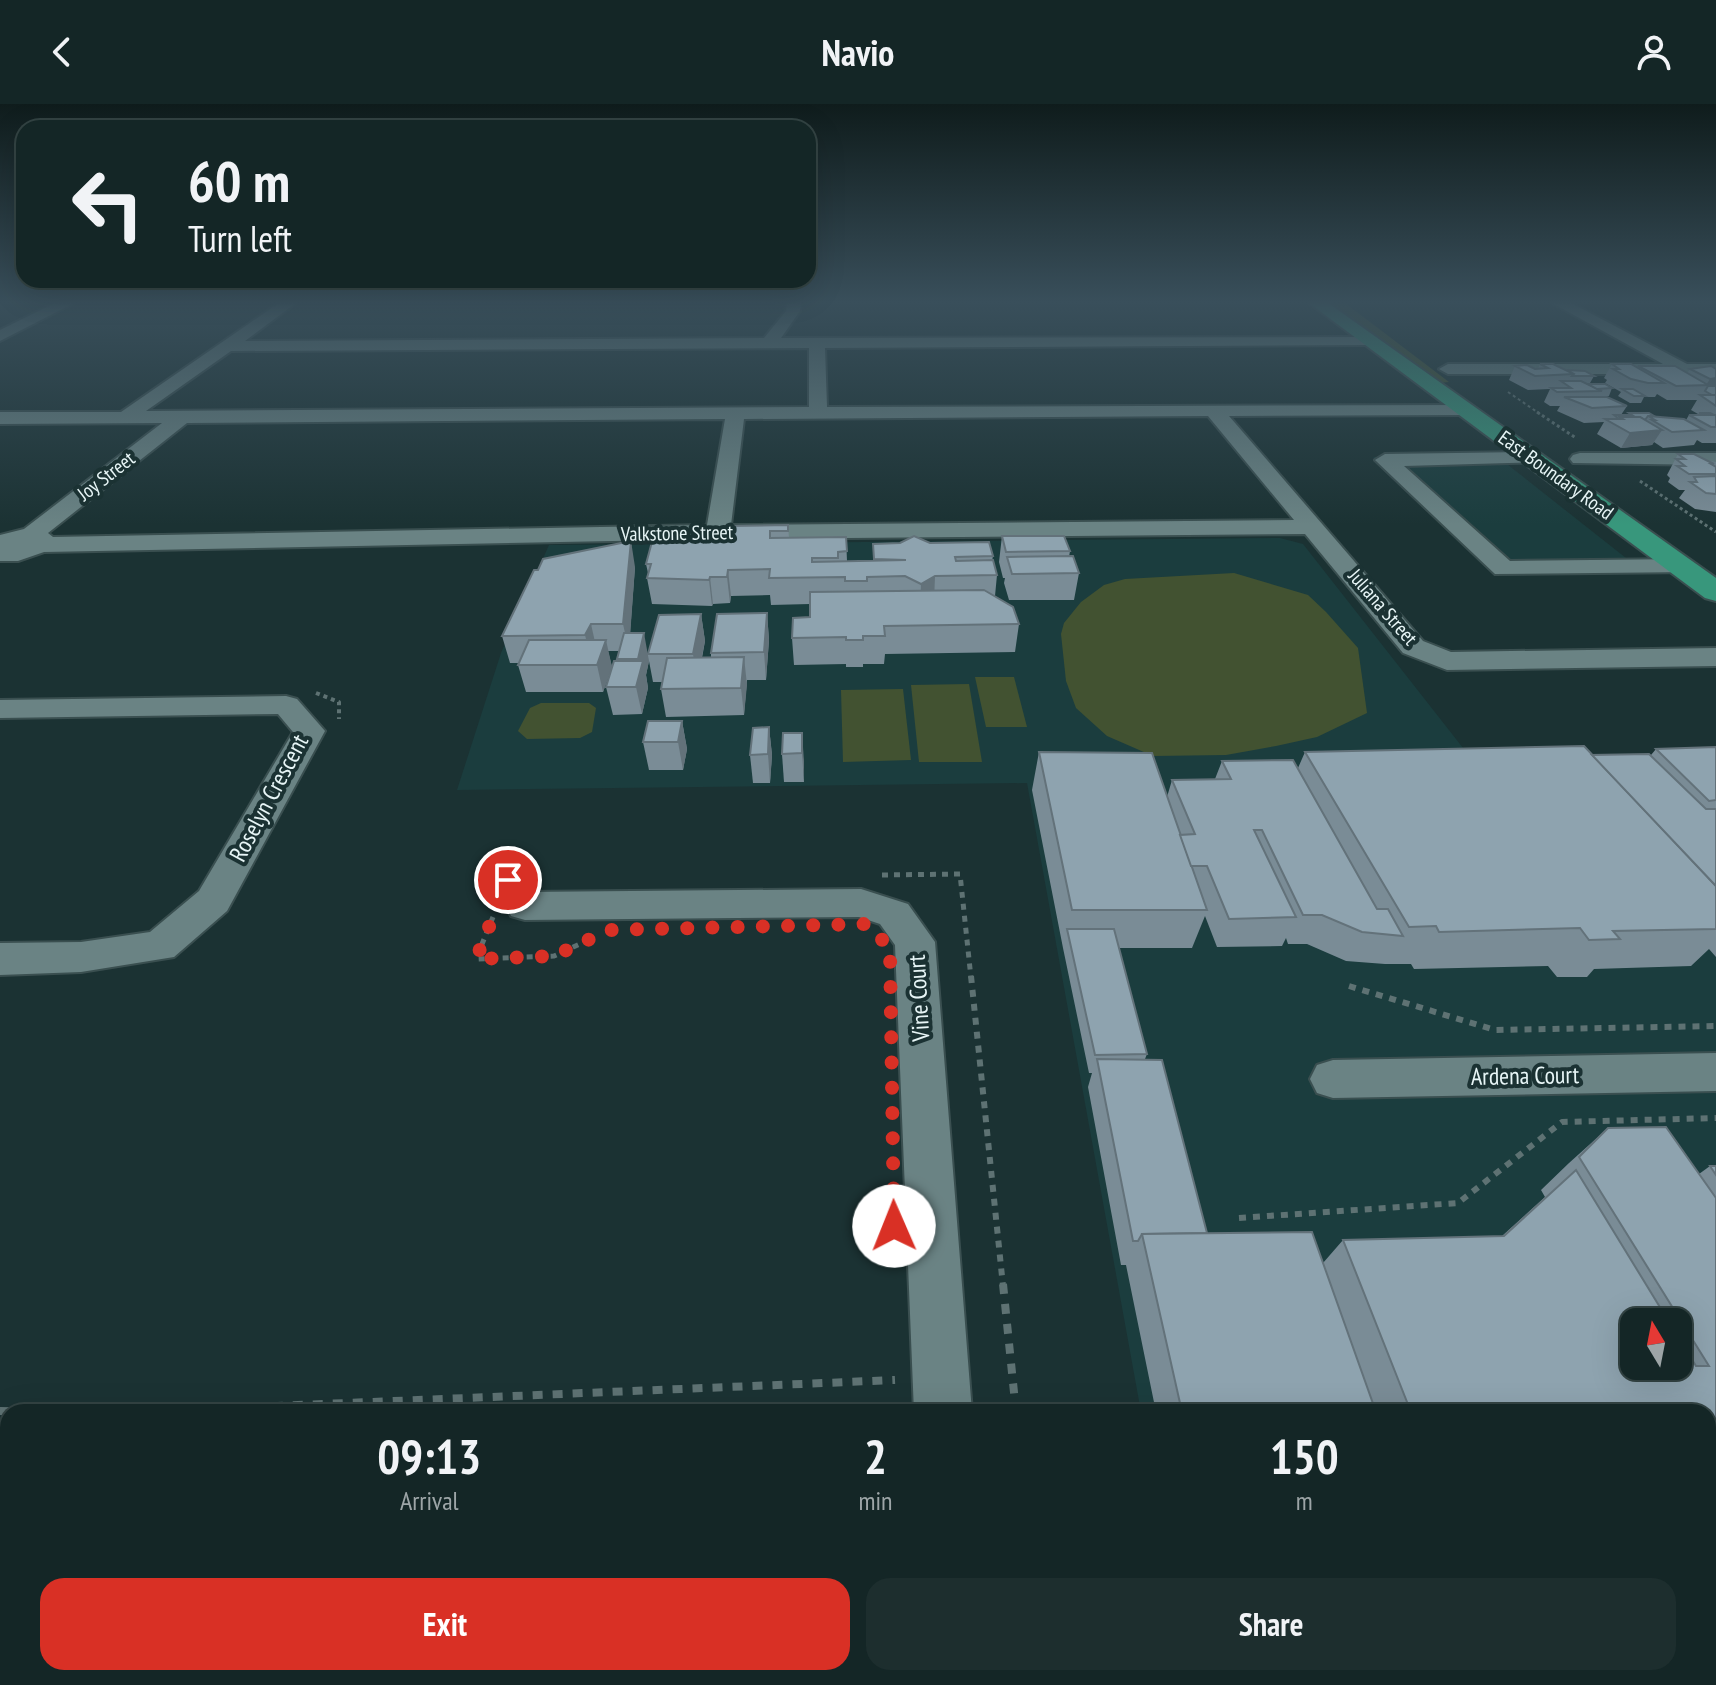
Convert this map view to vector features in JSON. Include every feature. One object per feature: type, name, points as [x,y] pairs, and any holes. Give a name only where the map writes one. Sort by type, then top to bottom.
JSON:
[{"type":"main road","name":"East Boundary Road","points":[[1419,377],[1431,385],[1470,394]]},
{"type":"main road","name":"East Boundary Road","points":[[1455,377],[1532,458],[1716,592]]},
{"type":"main road","name":"East Boundary Road","points":[[1571,453],[1611,471]]},
{"type":"street","points":[[126,417],[184,377]]},
{"type":"street","points":[[817,377],[818,413]]},
{"type":"street","points":[[0,418],[1214,411],[1470,394]]},
{"type":"street","name":"Juliana Street","points":[[1214,411],[1413,647],[1447,661],[1716,657]]},
{"type":"street","points":[[718,532],[735,414]]},
{"type":"street","name":"Joy Street","points":[[34,540],[182,417]]},
{"type":"street","points":[[1532,458],[1385,460],[1504,569],[1683,567]]},
{"type":"street","points":[[1611,471],[1716,459]]},
{"type":"street","name":"Valkstone Street","points":[[34,540],[1314,527]]},
{"type":"street","points":[[1,553],[34,540]]},
{"type":"street","name":"Roselyn Crescent","points":[[0,709],[286,705],[309,731],[213,901],[160,946],[81,957],[0,959]]},
{"type":"street","name":"Vine Court","points":[[511,906],[861,903],[894,914],[915,942],[943,1404]]},
{"type":"street","name":"Ardena Court","points":[[1333,1079],[1716,1072]]},
{"type":"path","points":[[1507,392],[1611,471],[1716,532]]},
{"type":"path","points":[[306,689],[339,702],[339,729]]},
{"type":"path","points":[[866,875],[960,874],[1015,1404]]},
{"type":"path","points":[[511,906],[476,959],[554,956],[595,937]]},
{"type":"path","points":[[1349,986],[1495,1030],[1716,1026]]},
{"type":"path","points":[[1239,1218],[1458,1203],[1562,1122],[1716,1118]]},
{"type":"path","points":[[324,1404],[896,1380],[895,1365]]},
{"type":"shaded area","points":[[1373,457],[1498,457],[1645,573],[1498,573]]},
{"type":"shaded area","points":[[1280,538],[1303,544],[1485,776],[1716,773],[1716,1404],[1140,1404],[1027,783],[457,790],[501,653],[549,545]]},
{"type":"green space","points":[[1431,377],[1442,377],[1449,382],[1440,383]]},
{"type":"green space","points":[[1234,573],[1308,595],[1326,612],[1358,648],[1367,713],[1317,737],[1276,746],[1226,755],[1153,756],[1107,736],[1076,708],[1066,681],[1061,634],[1064,623],[1081,602],[1104,585],[1125,579]]},
{"type":"green space","points":[[975,677],[1014,677],[1027,727],[986,727]]},
{"type":"green space","points":[[969,684],[982,762],[919,762],[911,685]]},
{"type":"green space","points":[[903,689],[911,760],[843,762],[841,690]]},
{"type":"green space","points":[[541,703],[589,703],[596,708],[592,732],[580,738],[527,739],[518,731],[530,708]]},
{"type":"building","points":[[1627,377],[1653,377],[1664,383],[1648,383]]},
{"type":"building","points":[[1658,377],[1694,377],[1708,385],[1676,386]]},
{"type":"building","points":[[1561,381],[1581,381],[1602,391],[1557,392],[1551,388],[1571,388]]},
{"type":"building","points":[[1588,384],[1605,384],[1612,388],[1597,389]]},
{"type":"building","points":[[1708,386],[1716,386],[1716,395],[1705,391]]},
{"type":"building","points":[[1622,389],[1633,389],[1645,396],[1634,396]]},
{"type":"building","points":[[1700,395],[1716,395],[1716,406]]},
{"type":"building","points":[[1564,397],[1607,397],[1627,406],[1592,408]]},
{"type":"building","points":[[1629,413],[1654,416],[1648,416],[1645,420],[1640,417],[1619,419],[1614,415],[1632,415]]},
{"type":"building","points":[[1689,415],[1716,415],[1716,427],[1711,427]]},
{"type":"building","points":[[1648,416],[1684,419],[1704,430],[1672,432]]},
{"type":"building","points":[[1620,417],[1640,417],[1662,430],[1630,433],[1605,419],[1623,419]]},
{"type":"building","points":[[1678,454],[1694,454],[1714,464],[1711,464],[1716,467],[1716,474],[1689,474],[1677,466],[1685,466],[1676,459],[1685,459]]},
{"type":"building","points":[[1716,476],[1716,494],[1706,493],[1690,482],[1697,482],[1694,477]]},
{"type":"building","points":[[788,525],[788,531],[770,531],[770,538],[846,537],[847,551],[838,552],[838,558],[812,558],[812,562],[906,560],[874,559],[873,544],[900,543],[914,536],[930,543],[989,542],[993,556],[955,557],[956,561],[993,560],[997,575],[935,576],[921,584],[905,576],[867,577],[867,581],[845,581],[845,577],[769,578],[770,569],[728,570],[727,577],[710,577],[709,580],[647,578],[651,564],[646,564],[653,538],[726,537],[727,526]]},
{"type":"building","points":[[1002,536],[1064,536],[1070,551],[1006,552]]},
{"type":"building","points":[[631,541],[623,624],[591,624],[585,635],[502,636],[534,570],[538,570],[543,559]]},
{"type":"building","points":[[1073,556],[1079,573],[1012,574],[1007,557]]},
{"type":"building","points":[[984,590],[1013,607],[1019,624],[884,626],[885,636],[863,636],[863,640],[846,640],[846,637],[792,638],[793,618],[810,617],[810,592]]},
{"type":"building","points":[[767,613],[764,652],[711,653],[717,614]]},
{"type":"building","points":[[701,614],[693,654],[648,654],[659,615]]},
{"type":"building","points":[[624,633],[644,633],[638,659],[617,659]]},
{"type":"building","points":[[529,640],[606,640],[597,665],[518,665]]},
{"type":"building","points":[[744,657],[741,688],[661,689],[667,658]]},
{"type":"building","points":[[614,661],[643,661],[636,687],[606,687]]},
{"type":"building","points":[[648,721],[682,721],[678,742],[643,742]]},
{"type":"building","points":[[769,727],[768,754],[750,755],[753,728]]},
{"type":"building","points":[[783,733],[802,733],[802,753],[782,754]]},
{"type":"building","points":[[1584,746],[1716,886],[1716,929],[1613,931],[1620,939],[1589,940],[1580,928],[1439,932],[1436,926],[1409,927],[1305,752]]},
{"type":"building","points":[[1716,747],[1716,800],[1709,801],[1656,749]]},
{"type":"building","points":[[1039,752],[1152,753],[1207,910],[1072,910]]},
{"type":"building","points":[[1649,754],[1706,809],[1716,809],[1716,886],[1592,755]]},
{"type":"building","points":[[1293,760],[1377,909],[1388,909],[1403,936],[1362,932],[1322,915],[1303,915],[1262,830],[1254,830],[1296,917],[1229,919],[1207,866],[1191,866],[1180,835],[1195,834],[1172,780],[1231,779],[1222,761]]},
{"type":"building","points":[[1067,929],[1114,929],[1147,1054],[1095,1055]]},
{"type":"building","points":[[1097,1059],[1162,1060],[1207,1233],[1142,1234],[1138,1241],[1133,1241]]},
{"type":"building","points":[[1666,1127],[1716,1198],[1716,1404],[1408,1404],[1343,1240],[1504,1236],[1576,1170],[1660,1308],[1620,1308],[1620,1380],[1692,1380],[1692,1360],[1696,1366],[1709,1366],[1692,1339],[1692,1308],[1673,1308],[1579,1157],[1608,1128]]},
{"type":"building","points":[[1312,1232],[1373,1404],[1180,1404],[1142,1234]]},
{"type":"route","points":[[508,880],[476,959],[554,956],[609,930],[867,924],[890,948],[894,1226]]}]
